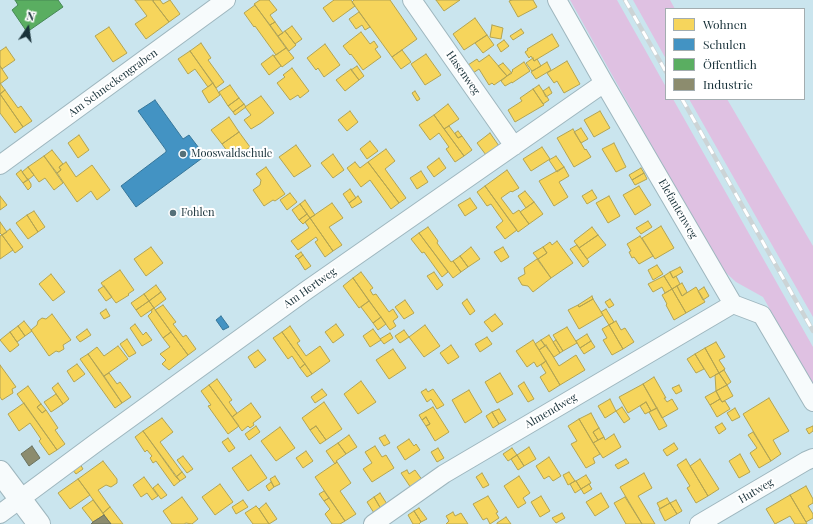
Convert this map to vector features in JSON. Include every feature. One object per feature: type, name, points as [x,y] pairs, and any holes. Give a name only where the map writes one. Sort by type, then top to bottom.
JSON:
[{"type":"main road","points":[[0,472],[39,524]]},
{"type":"street","name":"Am Schneckengraben","points":[[0,165],[226,0]]},
{"type":"street","name":"Hasenweg","points":[[412,0],[514,146]]},
{"type":"street","name":"Elefantenweg","points":[[557,0],[733,304]]},
{"type":"street","name":"Am Hertweg","points":[[0,514],[307,290],[604,83]]},
{"type":"street","points":[[733,304],[762,315],[813,402]]},
{"type":"street","name":"Almendweg","points":[[373,524],[451,470],[733,304]]},
{"type":"street","name":"Hutweg","points":[[699,524],[813,458]]},
{"type":"shaded area","points":[[570,0],[617,0],[665,85],[665,100],[674,100],[813,347],[813,386],[763,297],[736,282],[724,271],[712,253]]},
{"type":"shaded area","points":[[633,0],[670,0],[674,8],[665,8],[665,57]]},
{"type":"shaded area","points":[[690,100],[728,100],[813,246],[813,317]]},
{"type":"building: Wohnen","points":[[135,0],[152,0],[169,22],[146,39],[135,24],[147,16]]},
{"type":"building: Wohnen","points":[[160,0],[163,4],[170,0],[180,14],[169,22],[153,1]]},
{"type":"building: Wohnen","points":[[260,0],[269,0],[277,10],[270,15],[275,22],[270,25],[254,4]]},
{"type":"building: Wohnen","points":[[334,0],[351,0],[355,6],[333,22],[323,8]]},
{"type":"building: Wohnen","points":[[354,0],[390,0],[417,39],[392,57],[352,2]]},
{"type":"building: Wohnen","points":[[436,0],[460,0],[444,11]]},
{"type":"building: Wohnen","points":[[533,0],[537,7],[518,17],[509,1]]},
{"type":"building: Wohnen","points":[[255,5],[286,48],[276,55],[244,13]]},
{"type":"building: Wohnen","points":[[359,12],[370,27],[365,30],[362,25],[356,29],[349,19]]},
{"type":"building: Wohnen","points":[[475,18],[487,35],[464,50],[453,34]]},
{"type":"building: Wohnen","points":[[275,22],[283,33],[278,36],[270,25]]},
{"type":"building: Wohnen","points":[[492,25],[503,28],[501,39],[490,37]]},
{"type":"building: Wohnen","points":[[292,26],[302,39],[295,44],[285,31]]},
{"type":"building: Wohnen","points":[[109,27],[127,53],[113,62],[95,36]]},
{"type":"building: Wohnen","points":[[521,29],[524,33],[513,40],[510,36]]},
{"type":"building: Wohnen","points":[[285,31],[296,45],[289,51],[278,36]]},
{"type":"building: Wohnen","points":[[361,32],[370,44],[374,41],[378,47],[375,49],[381,57],[363,70],[343,46]]},
{"type":"building: Wohnen","points":[[552,34],[559,46],[534,61],[531,56],[529,58],[525,52],[528,50],[527,49]]},
{"type":"building: Wohnen","points":[[487,35],[494,45],[483,53],[475,43]]},
{"type":"building: Wohnen","points":[[504,40],[509,46],[501,52],[497,45]]},
{"type":"building: Wohnen","points":[[201,43],[211,58],[208,60],[224,82],[216,88],[190,51]]},
{"type":"building: Wohnen","points":[[325,44],[340,65],[324,77],[318,68],[316,70],[307,58]]},
{"type":"building: Wohnen","points":[[6,47],[15,60],[2,69],[0,66],[0,51]]},
{"type":"building: Wohnen","points":[[286,48],[294,58],[282,67],[274,56]]},
{"type":"building: Wohnen","points":[[402,50],[411,62],[401,69],[392,57]]},
{"type":"building: Wohnen","points":[[190,51],[213,83],[208,87],[195,69],[188,74],[178,59]]},
{"type":"building: Wohnen","points":[[426,54],[441,75],[425,85],[411,64]]},
{"type":"building: Wohnen","points":[[273,55],[281,66],[269,75],[261,64]]},
{"type":"building: Wohnen","points":[[489,55],[507,76],[494,85],[492,83],[489,85],[479,69],[473,73],[468,65],[477,59],[479,62]]},
{"type":"building: Wohnen","points":[[533,58],[534,61],[537,59],[541,66],[532,71],[526,63]]},
{"type":"building: Wohnen","points":[[567,61],[580,84],[564,93],[557,81],[554,83],[547,73]]},
{"type":"building: Wohnen","points":[[524,62],[530,71],[505,86],[501,81],[513,71],[512,70]]},
{"type":"building: Wohnen","points":[[547,62],[551,70],[536,79],[531,72]]},
{"type":"building: Wohnen","points":[[503,63],[512,73],[507,76],[498,66]]},
{"type":"building: Wohnen","points":[[0,66],[8,78],[0,84]]},
{"type":"building: Wohnen","points":[[357,66],[364,76],[359,80],[351,70]]},
{"type":"building: Wohnen","points":[[292,68],[309,91],[300,98],[298,95],[290,100],[277,83],[285,77],[283,75]]},
{"type":"building: Wohnen","points":[[351,69],[359,80],[345,91],[336,80]]},
{"type":"building: Wohnen","points":[[0,83],[5,90],[0,94]]},
{"type":"building: Wohnen","points":[[213,83],[220,95],[209,103],[202,91]]},
{"type":"building: Wohnen","points":[[230,85],[239,98],[228,106],[219,92]]},
{"type":"building: Wohnen","points":[[539,85],[549,100],[543,104],[533,89]]},
{"type":"building: Wohnen","points":[[549,87],[552,93],[546,97],[543,91]]},
{"type":"building: Wohnen","points":[[533,89],[544,105],[515,122],[508,110],[522,101],[520,98]]},
{"type":"building: Wohnen","points":[[5,90],[18,108],[21,106],[32,121],[23,127],[0,94]]},
{"type":"building: Wohnen","points":[[415,91],[420,99],[417,101],[412,93]]},
{"type":"building: Wohnen","points":[[0,94],[23,127],[15,133],[0,113]]},
{"type":"building: Wohnen","points":[[261,96],[274,113],[251,129],[244,120],[251,115],[245,107]]},
{"type":"building: Wohnen","points":[[239,98],[244,104],[233,112],[228,106]]},
{"type":"building: Wohnen","points":[[244,104],[246,107],[235,115],[233,112]]},
{"type":"building: Wohnen","points":[[448,104],[459,119],[444,129],[434,115]]},
{"type":"building: Wohnen","points":[[350,111],[358,122],[347,131],[338,120]]},
{"type":"building: Wohnen","points":[[600,111],[610,128],[594,137],[584,120]]},
{"type":"building: Wohnen","points":[[434,115],[464,156],[455,162],[446,149],[449,147],[439,133],[430,140],[419,125]]},
{"type":"building: Wohnen","points":[[229,117],[239,132],[222,144],[211,130]]},
{"type":"building: Wohnen","points":[[449,126],[458,138],[462,136],[472,150],[464,156],[444,129]]},
{"type":"building: Wohnen","points":[[581,128],[588,139],[581,143],[574,132]]},
{"type":"building: Wohnen","points":[[573,129],[585,150],[586,149],[591,157],[574,167],[557,138]]},
{"type":"building: Wohnen","points":[[458,131],[462,136],[458,138],[455,133]]},
{"type":"building: Wohnen","points":[[239,132],[250,147],[233,159],[222,144]]},
{"type":"building: Wohnen","points":[[490,133],[499,146],[486,155],[477,143]]},
{"type":"building: Wohnen","points":[[79,135],[89,150],[78,158],[68,143]]},
{"type":"building: Wohnen","points":[[370,141],[378,151],[367,159],[360,149]]},
{"type":"building: Wohnen","points":[[614,143],[626,167],[616,172],[602,149]]},
{"type":"building: Wohnen","points":[[296,145],[311,166],[294,177],[279,157]]},
{"type":"building: Wohnen","points":[[542,147],[550,159],[531,171],[523,159]]},
{"type":"building: Wohnen","points":[[386,149],[395,161],[385,169],[406,198],[399,203],[368,162]]},
{"type":"building: Wohnen","points":[[52,150],[63,164],[59,167],[61,170],[57,173],[44,156]]},
{"type":"building: Wohnen","points":[[333,154],[344,170],[333,178],[321,163]]},
{"type":"building: Wohnen","points":[[44,156],[63,183],[54,190],[45,178],[39,182],[28,167]]},
{"type":"building: Wohnen","points":[[556,156],[564,167],[557,172],[549,160]]},
{"type":"building: Wohnen","points":[[439,158],[446,168],[434,177],[427,167]]},
{"type":"building: Wohnen","points":[[66,162],[76,177],[92,165],[110,190],[97,200],[91,191],[77,202],[57,173],[61,170],[59,167]]},
{"type":"building: Wohnen","points":[[355,162],[360,168],[368,162],[399,203],[391,209],[370,180],[361,187],[347,168]]},
{"type":"building: Wohnen","points":[[28,167],[34,175],[28,180],[22,172]]},
{"type":"building: Wohnen","points":[[266,167],[285,194],[264,206],[253,190],[260,185],[261,180],[256,174]]},
{"type":"building: Wohnen","points":[[564,167],[569,176],[559,182],[568,197],[554,206],[539,181]]},
{"type":"building: Wohnen","points":[[641,168],[644,173],[632,180],[629,175]]},
{"type":"building: Wohnen","points":[[21,170],[28,180],[23,183],[16,174]]},
{"type":"building: Wohnen","points":[[507,170],[519,188],[512,192],[511,191],[501,198],[513,214],[519,210],[529,224],[518,232],[485,186]]},
{"type":"building: Wohnen","points":[[421,171],[428,182],[417,189],[410,178]]},
{"type":"building: Wohnen","points":[[644,173],[647,179],[635,185],[632,180]]},
{"type":"building: Wohnen","points":[[28,179],[31,187],[28,190],[23,183]]},
{"type":"building: Wohnen","points":[[485,186],[517,230],[505,239],[496,227],[503,221],[491,204],[487,206],[477,192]]},
{"type":"building: Wohnen","points":[[639,186],[651,205],[635,215],[623,195]]},
{"type":"building: Wohnen","points":[[350,189],[356,198],[349,203],[343,194]]},
{"type":"building: Wohnen","points":[[592,190],[597,198],[587,204],[582,196]]},
{"type":"building: Wohnen","points":[[525,191],[534,202],[526,208],[518,196]]},
{"type":"building: Wohnen","points":[[290,193],[297,202],[287,210],[280,200]]},
{"type":"building: Wohnen","points":[[0,196],[7,205],[0,210]]},
{"type":"building: Wohnen","points":[[358,196],[362,202],[352,208],[349,203]]},
{"type":"building: Wohnen","points":[[609,196],[620,216],[608,223],[596,203]]},
{"type":"building: Wohnen","points":[[470,198],[477,208],[465,216],[458,205]]},
{"type":"building: Wohnen","points":[[305,200],[315,215],[310,218],[300,204]]},
{"type":"building: Wohnen","points":[[534,202],[543,214],[529,224],[520,212]]},
{"type":"building: Wohnen","points":[[332,203],[343,218],[329,227],[342,245],[333,251],[310,218]]},
{"type":"building: Wohnen","points":[[300,204],[307,214],[299,220],[292,210]]},
{"type":"building: Wohnen","points":[[34,211],[45,227],[38,232],[27,215]]},
{"type":"building: Wohnen","points":[[307,214],[310,218],[303,224],[299,220]]},
{"type":"building: Wohnen","points":[[27,215],[38,232],[28,239],[16,223]]},
{"type":"building: Wohnen","points":[[310,218],[333,251],[325,257],[315,242],[318,240],[316,237],[298,250],[291,241],[309,228],[305,222]]},
{"type":"building: Wohnen","points":[[648,221],[652,227],[641,234],[636,228]]},
{"type":"building: Wohnen","points":[[0,222],[7,232],[2,235],[0,233]]},
{"type":"building: Wohnen","points":[[661,226],[674,248],[655,259],[642,238]]},
{"type":"building: Wohnen","points":[[428,227],[438,241],[437,243],[451,262],[453,261],[461,272],[453,278],[419,233]]},
{"type":"building: Wohnen","points":[[592,227],[598,235],[579,248],[574,241]]},
{"type":"building: Wohnen","points":[[10,229],[23,247],[15,253],[2,235]]},
{"type":"building: Wohnen","points":[[419,233],[448,272],[442,277],[424,252],[422,253],[411,239]]},
{"type":"building: Wohnen","points":[[2,235],[13,250],[0,259],[0,236]]},
{"type":"building: Wohnen","points":[[598,235],[606,245],[587,259],[579,248]]},
{"type":"building: Wohnen","points":[[640,236],[653,256],[639,264],[634,257],[632,258],[629,252],[631,251],[627,244]]},
{"type":"building: Wohnen","points":[[557,241],[573,263],[551,278],[538,259],[547,253],[543,247],[550,242],[552,245]]},
{"type":"building: Wohnen","points":[[577,245],[589,262],[583,267],[570,249]]},
{"type":"building: Wohnen","points":[[151,247],[163,263],[146,276],[134,259]]},
{"type":"building: Wohnen","points":[[471,247],[480,259],[468,267],[460,256]]},
{"type":"building: Wohnen","points":[[503,247],[509,257],[501,262],[494,252]]},
{"type":"building: Wohnen","points":[[543,247],[547,253],[538,259],[533,253]]},
{"type":"building: Wohnen","points":[[301,252],[303,255],[298,259],[295,256]]},
{"type":"building: Wohnen","points":[[303,255],[311,266],[305,270],[298,259]]},
{"type":"building: Wohnen","points":[[460,256],[468,267],[461,272],[453,261]]},
{"type":"building: Wohnen","points":[[537,259],[551,278],[533,292],[528,286],[522,285],[518,278],[525,274],[524,268]]},
{"type":"building: Wohnen","points":[[657,265],[663,274],[653,280],[648,270]]},
{"type":"building: Wohnen","points":[[680,267],[683,272],[673,278],[670,272]]},
{"type":"building: Wohnen","points":[[120,270],[134,290],[116,303],[101,283]]},
{"type":"building: Wohnen","points":[[361,272],[373,288],[370,290],[373,295],[376,294],[389,312],[393,309],[398,317],[393,321],[396,326],[390,330],[353,278]]},
{"type":"building: Wohnen","points":[[434,272],[443,285],[437,290],[427,276]]},
{"type":"building: Wohnen","points":[[670,272],[673,278],[676,276],[680,284],[672,289],[664,276]]},
{"type":"building: Wohnen","points":[[51,274],[65,292],[53,301],[39,284]]},
{"type":"building: Wohnen","points":[[664,276],[672,289],[665,293],[662,287],[653,292],[648,284]]},
{"type":"building: Wohnen","points":[[353,278],[369,301],[359,308],[343,286]]},
{"type":"building: Wohnen","points":[[682,283],[687,292],[682,296],[677,286]]},
{"type":"building: Wohnen","points":[[156,285],[161,292],[149,301],[144,294]]},
{"type":"building: Wohnen","points":[[104,286],[112,297],[106,301],[98,290]]},
{"type":"building: Wohnen","points":[[677,286],[682,296],[696,287],[705,302],[686,313],[672,289]]},
{"type":"building: Wohnen","points":[[704,287],[709,296],[703,300],[698,291]]},
{"type":"building: Wohnen","points":[[672,289],[686,313],[674,320],[662,295]]},
{"type":"building: Wohnen","points":[[161,292],[166,299],[154,308],[149,301]]},
{"type":"building: Wohnen","points":[[144,294],[149,301],[136,310],[131,303]]},
{"type":"building: Wohnen","points":[[592,296],[593,299],[579,307],[578,305]]},
{"type":"building: Wohnen","points":[[467,299],[475,311],[470,315],[462,303]]},
{"type":"building: Wohnen","points":[[593,299],[603,315],[579,329],[568,310],[578,305],[579,307]]},
{"type":"building: Wohnen","points":[[610,299],[614,305],[609,308],[605,302]]},
{"type":"building: Wohnen","points":[[405,300],[414,313],[404,319],[395,307]]},
{"type":"building: Wohnen","points":[[149,301],[154,308],[141,317],[136,310]]},
{"type":"building: Wohnen","points":[[369,301],[381,317],[373,323],[361,307]]},
{"type":"building: Wohnen","points":[[163,305],[176,322],[173,324],[183,337],[186,335],[196,349],[188,355],[155,310]]},
{"type":"building: Wohnen","points":[[154,308],[171,332],[163,338],[148,316]]},
{"type":"building: Wohnen","points":[[106,309],[110,316],[104,319],[100,313]]},
{"type":"building: Wohnen","points":[[606,309],[614,322],[609,325],[601,312]]},
{"type":"building: Wohnen","points":[[52,314],[71,340],[63,345],[64,349],[59,352],[56,351],[49,356],[31,330],[37,325],[38,321],[42,318],[46,319]]},
{"type":"building: Wohnen","points":[[495,314],[503,324],[492,332],[484,322]]},
{"type":"building: Wohnen","points":[[381,317],[386,324],[378,330],[373,323]]},
{"type":"building: Wohnen","points":[[24,321],[32,331],[25,336],[18,326]]},
{"type":"building: Wohnen","points":[[616,321],[621,330],[625,328],[634,342],[623,349],[609,325]]},
{"type":"building: Wohnen","points":[[135,324],[143,335],[146,332],[152,340],[142,346],[130,328]]},
{"type":"building: Wohnen","points":[[336,324],[344,335],[333,343],[325,332]]},
{"type":"building: Wohnen","points":[[425,325],[440,346],[424,357],[409,337]]},
{"type":"building: Wohnen","points":[[609,325],[623,349],[612,355],[603,340],[607,338],[602,329]]},
{"type":"building: Wohnen","points":[[18,326],[25,336],[17,342],[10,332]]},
{"type":"building: Wohnen","points":[[290,326],[300,341],[297,343],[306,356],[320,346],[330,361],[312,374],[282,332]]},
{"type":"building: Wohnen","points":[[567,327],[577,343],[563,351],[553,335]]},
{"type":"building: Wohnen","points":[[87,329],[91,335],[80,342],[76,337]]},
{"type":"building: Wohnen","points":[[373,329],[381,340],[370,347],[363,336]]},
{"type":"building: Wohnen","points":[[404,330],[409,337],[400,343],[395,336]]},
{"type":"building: Wohnen","points":[[10,332],[19,345],[10,352],[0,340]]},
{"type":"building: Wohnen","points":[[171,332],[188,355],[169,370],[162,364],[166,360],[160,354],[170,347],[163,338]]},
{"type":"building: Wohnen","points":[[282,332],[305,364],[300,368],[292,356],[288,359],[273,338]]},
{"type":"building: Wohnen","points":[[390,333],[393,338],[384,344],[380,339]]},
{"type":"building: Wohnen","points":[[587,334],[591,341],[580,348],[576,341]]},
{"type":"building: Wohnen","points":[[549,335],[560,353],[554,357],[541,340]]},
{"type":"building: Wohnen","points":[[487,337],[492,344],[480,352],[475,344]]},
{"type":"building: Wohnen","points":[[127,339],[136,353],[129,357],[120,344]]},
{"type":"building: Wohnen","points":[[533,340],[546,361],[537,367],[534,362],[527,367],[516,351]]},
{"type":"building: Wohnen","points":[[541,340],[545,346],[539,350],[535,344]]},
{"type":"building: Wohnen","points":[[556,340],[563,351],[560,353],[553,342]]},
{"type":"building: Wohnen","points":[[591,341],[595,347],[584,354],[580,348]]},
{"type":"building: Wohnen","points":[[716,342],[725,357],[719,360],[725,369],[719,373],[705,348]]},
{"type":"building: Wohnen","points":[[451,345],[459,357],[448,364],[440,353]]},
{"type":"building: Wohnen","points":[[546,345],[559,366],[576,355],[585,370],[560,385],[539,350]]},
{"type":"building: Wohnen","points":[[118,346],[128,359],[104,376],[88,354],[97,347],[104,356]]},
{"type":"building: Wohnen","points":[[705,348],[719,373],[710,378],[695,354]]},
{"type":"building: Wohnen","points":[[393,349],[406,368],[389,379],[376,360]]},
{"type":"building: Wohnen","points":[[258,350],[266,360],[255,368],[248,357]]},
{"type":"building: Wohnen","points":[[88,354],[122,403],[115,408],[80,359]]},
{"type":"building: Wohnen","points":[[695,354],[704,369],[696,373],[687,359]]},
{"type":"building: Wohnen","points":[[546,361],[560,385],[549,392],[540,377],[546,373],[541,365]]},
{"type":"building: Wohnen","points":[[77,364],[85,374],[74,382],[67,371]]},
{"type":"building: Wohnen","points":[[305,364],[312,374],[307,377],[300,368]]},
{"type":"building: Wohnen","points":[[0,365],[16,387],[12,389],[13,393],[2,400],[0,397]]},
{"type":"building: Wohnen","points":[[724,370],[731,382],[727,385],[719,373]]},
{"type":"building: Wohnen","points":[[109,373],[117,384],[120,382],[131,397],[122,403],[104,376]]},
{"type":"building: Wohnen","points":[[500,373],[513,394],[497,403],[485,382]]},
{"type":"building: Wohnen","points":[[719,373],[727,385],[716,391],[715,375]]},
{"type":"building: Wohnen","points":[[654,377],[667,402],[672,399],[678,409],[662,418],[643,384]]},
{"type":"building: Wohnen","points":[[217,379],[232,400],[229,402],[237,413],[232,417],[209,385]]},
{"type":"building: Wohnen","points":[[361,381],[376,402],[358,414],[344,394]]},
{"type":"building: Wohnen","points":[[524,382],[534,399],[528,402],[518,386]]},
{"type":"building: Wohnen","points":[[58,383],[69,399],[63,404],[52,388]]},
{"type":"building: Wohnen","points":[[643,384],[657,408],[651,411],[646,402],[628,413],[619,397]]},
{"type":"building: Wohnen","points":[[209,385],[239,426],[228,434],[208,406],[211,405],[201,391]]},
{"type":"building: Wohnen","points":[[679,385],[682,391],[676,394],[672,388]]},
{"type":"building: Wohnen","points":[[727,385],[733,396],[722,402],[716,391]]},
{"type":"building: Wohnen","points":[[28,386],[41,404],[37,407],[42,413],[46,410],[58,428],[55,430],[65,444],[57,450],[17,394]]},
{"type":"building: Wohnen","points":[[322,389],[327,395],[315,403],[311,397]]},
{"type":"building: Wohnen","points":[[426,389],[428,392],[433,389],[444,405],[437,409],[431,399],[427,402],[421,392]]},
{"type":"building: Wohnen","points":[[469,390],[482,412],[465,423],[452,400]]},
{"type":"building: Wohnen","points":[[716,391],[720,399],[710,405],[705,397]]},
{"type":"building: Wohnen","points":[[56,394],[63,404],[51,412],[44,402]]},
{"type":"building: Wohnen","points":[[769,398],[789,431],[773,440],[781,454],[771,461],[743,414]]},
{"type":"building: Wohnen","points":[[610,399],[616,411],[605,418],[598,406]]},
{"type":"building: Wohnen","points":[[720,399],[722,402],[725,401],[730,409],[717,417],[710,405]]},
{"type":"building: Wohnen","points":[[324,402],[342,429],[326,440],[316,426],[310,430],[302,418]]},
{"type":"building: Wohnen","points":[[646,402],[651,411],[645,414],[640,406]]},
{"type":"building: Wohnen","points":[[24,403],[57,450],[49,455],[39,441],[41,439],[30,423],[19,431],[8,414]]},
{"type":"building: Wohnen","points":[[251,403],[261,417],[253,423],[254,425],[250,428],[248,426],[242,431],[232,417]]},
{"type":"building: Wohnen","points":[[41,404],[46,410],[42,413],[37,407]]},
{"type":"building: Wohnen","points":[[433,407],[449,432],[435,441],[426,426],[430,424],[426,417],[422,420],[419,415]]},
{"type":"building: Wohnen","points":[[622,407],[630,419],[624,423],[616,411]]},
{"type":"building: Wohnen","points":[[657,408],[667,426],[659,430],[649,412]]},
{"type":"building: Wohnen","points":[[735,408],[740,417],[732,421],[727,413]]},
{"type":"building: Wohnen","points":[[499,409],[506,420],[499,424],[492,412]]},
{"type":"building: Wohnen","points":[[492,412],[499,424],[493,428],[486,416]]},
{"type":"building: Wohnen","points":[[591,413],[599,428],[593,432],[598,440],[593,443],[579,419]]},
{"type":"building: Wohnen","points":[[426,417],[430,424],[426,426],[422,420]]},
{"type":"building: Wohnen","points":[[162,418],[173,432],[160,442],[182,472],[176,477],[143,431]]},
{"type":"building: Wohnen","points":[[579,419],[600,454],[593,458],[595,463],[586,468],[571,444],[577,441],[568,426]]},
{"type":"building: Wohnen","points":[[722,423],[726,429],[719,434],[715,427]]},
{"type":"building: Wohnen","points":[[256,426],[260,432],[249,440],[245,434]]},
{"type":"building: Wohnen","points":[[316,426],[326,440],[320,444],[310,430]]},
{"type":"building: Wohnen","points":[[813,426],[813,431],[809,434],[806,429]]},
{"type":"building: Wohnen","points":[[280,427],[295,448],[276,461],[261,441]]},
{"type":"building: Wohnen","points":[[599,428],[604,437],[598,440],[593,432]]},
{"type":"building: Wohnen","points":[[143,431],[180,481],[174,486],[156,461],[153,463],[150,458],[152,456],[147,450],[145,452],[135,437]]},
{"type":"building: Wohnen","points":[[753,432],[771,461],[759,468],[750,453],[757,448],[748,435]]},
{"type":"building: Wohnen","points":[[614,434],[621,447],[603,458],[593,443],[604,437],[605,440]]},
{"type":"building: Wohnen","points":[[349,435],[357,447],[346,454],[338,443]]},
{"type":"building: Wohnen","points":[[385,435],[390,443],[384,446],[379,438]]},
{"type":"building: Wohnen","points":[[228,438],[235,448],[229,452],[222,442]]},
{"type":"building: Wohnen","points":[[409,439],[414,446],[416,444],[420,450],[405,460],[397,447]]},
{"type":"building: Wohnen","points":[[338,443],[346,454],[336,461],[337,462],[335,464],[326,451]]},
{"type":"building: Wohnen","points":[[674,443],[678,449],[667,456],[663,450]]},
{"type":"building: Wohnen","points":[[375,446],[382,457],[386,455],[394,468],[372,482],[363,469],[372,463],[365,452]]},
{"type":"building: Wohnen","points":[[529,447],[536,459],[524,466],[517,455]]},
{"type":"building: Wohnen","points":[[438,448],[444,458],[437,462],[431,452]]},
{"type":"building: Wohnen","points":[[512,448],[517,455],[508,461],[503,454]]},
{"type":"building: Wohnen","points":[[306,451],[313,461],[303,468],[296,458]]},
{"type":"building: Wohnen","points":[[740,454],[750,472],[739,478],[729,461]]},
{"type":"building: Wohnen","points":[[251,455],[267,478],[248,491],[232,468]]},
{"type":"building: Wohnen","points":[[517,455],[524,466],[518,470],[511,459]]},
{"type":"building: Wohnen","points":[[183,456],[193,469],[187,473],[177,460]]},
{"type":"building: Wohnen","points":[[549,457],[561,476],[553,481],[549,476],[544,479],[536,466]]},
{"type":"building: Wohnen","points":[[626,459],[629,463],[618,469],[615,465]]},
{"type":"building: Wohnen","points":[[686,459],[708,496],[696,503],[687,488],[690,486],[677,465]]},
{"type":"building: Wohnen","points":[[700,459],[719,489],[708,496],[690,466]]},
{"type":"building: Wohnen","points":[[103,461],[117,479],[117,483],[111,487],[106,485],[98,490],[110,507],[103,513],[78,479]]},
{"type":"building: Wohnen","points":[[337,462],[351,483],[340,491],[356,514],[345,521],[315,477]]},
{"type":"building: Wohnen","points":[[80,464],[83,469],[76,474],[72,469]]},
{"type":"building: Wohnen","points":[[407,470],[409,474],[415,470],[423,481],[411,488],[401,473]]},
{"type":"building: Wohnen","points":[[182,472],[186,477],[180,481],[176,477]]},
{"type":"building: Wohnen","points":[[569,472],[575,481],[568,485],[563,475]]},
{"type":"building: Wohnen","points":[[482,473],[489,485],[483,488],[476,477]]},
{"type":"building: Wohnen","points":[[644,473],[652,488],[638,496],[655,524],[642,524],[620,487]]},
{"type":"building: Wohnen","points":[[586,475],[591,483],[581,489],[576,481]]},
{"type":"building: Wohnen","points":[[275,476],[280,484],[274,487],[270,479]]},
{"type":"building: Wohnen","points":[[519,476],[530,493],[523,498],[526,503],[518,508],[504,486]]},
{"type":"building: Wohnen","points":[[144,477],[158,496],[152,500],[147,493],[141,497],[133,485]]},
{"type":"building: Wohnen","points":[[78,479],[90,495],[70,509],[58,493]]},
{"type":"building: Wohnen","points":[[575,481],[581,489],[575,493],[570,484]]},
{"type":"building: Wohnen","points":[[271,482],[274,487],[269,491],[266,486]]},
{"type":"building: Wohnen","points":[[158,484],[167,495],[161,499],[153,488]]},
{"type":"building: Wohnen","points":[[220,484],[233,502],[215,515],[202,497]]},
{"type":"building: Wohnen","points":[[589,484],[592,489],[584,494],[581,489]]},
{"type":"building: Wohnen","points":[[806,486],[813,499],[813,503],[808,506],[813,514],[813,518],[806,522],[790,495]]},
{"type":"building: Wohnen","points":[[324,491],[329,498],[324,501],[319,494]]},
{"type":"building: Wohnen","points":[[380,493],[387,504],[381,509],[374,497]]},
{"type":"building: Wohnen","points":[[601,493],[609,507],[595,516],[586,502]]},
{"type":"building: Wohnen","points":[[790,495],[807,524],[795,524],[790,516],[775,524],[766,509]]},
{"type":"building: Wohnen","points":[[488,496],[498,512],[496,513],[499,518],[490,524],[487,518],[483,520],[473,504]]},
{"type":"building: Wohnen","points":[[541,496],[550,511],[540,517],[531,502]]},
{"type":"building: Wohnen","points":[[182,497],[198,519],[192,524],[172,524],[163,511]]},
{"type":"building: Wohnen","points":[[374,497],[381,509],[374,513],[367,502]]},
{"type":"building: Wohnen","points":[[625,497],[642,524],[626,524],[614,503]]},
{"type":"building: Wohnen","points":[[329,498],[345,521],[340,524],[332,524],[325,514],[330,509],[324,501]]},
{"type":"building: Wohnen","points":[[667,498],[670,503],[660,509],[657,503]]},
{"type":"building: Wohnen","points":[[93,500],[104,515],[93,522],[82,508]]},
{"type":"building: Wohnen","points":[[243,500],[248,507],[236,514],[232,507]]},
{"type":"building: Wohnen","points":[[676,500],[682,511],[677,514],[670,503]]},
{"type":"building: Wohnen","points":[[266,503],[277,519],[269,524],[259,509]]},
{"type":"building: Wohnen","points":[[670,503],[677,514],[665,521],[659,509]]},
{"type":"building: Wohnen","points":[[256,506],[269,524],[253,524],[245,513]]},
{"type":"building: Wohnen","points":[[110,507],[123,524],[111,524],[104,515],[103,513]]},
{"type":"building: Wohnen","points":[[419,508],[427,519],[421,522],[414,511]]},
{"type":"building: Wohnen","points":[[414,511],[421,522],[419,524],[413,524],[408,515]]},
{"type":"building: Wohnen","points":[[453,512],[455,516],[461,513],[468,524],[446,524],[449,521],[446,516]]},
{"type":"building: Wohnen","points":[[562,513],[565,518],[556,523],[552,518]]},
{"type":"building: Wohnen","points":[[506,517],[511,524],[497,524],[497,523]]},
{"type":"building: Schulen","name":"Mooswaldschule","points":[[155,100],[183,139],[189,135],[205,156],[136,207],[121,186],[166,152],[138,111]]},
{"type":"building: Schulen","points":[[221,316],[229,327],[223,330],[216,320]]},
{"type":"building: Öffentlich","points":[[15,0],[58,0],[63,7],[27,32],[12,10],[18,5]]},
{"type":"building: Industrie","points":[[32,446],[40,458],[29,466],[21,454]]},
{"type":"building: Industrie","points":[[104,515],[111,524],[91,524],[93,522]]},
{"type":"railway","points":[[625,0],[665,70]]},
{"type":"railway","points":[[683,100],[813,331]]},
{"type":"place","name":"Mooswaldschule","points":[[183,154]]},
{"type":"place","name":"Fohlen","points":[[173,213]]}]
